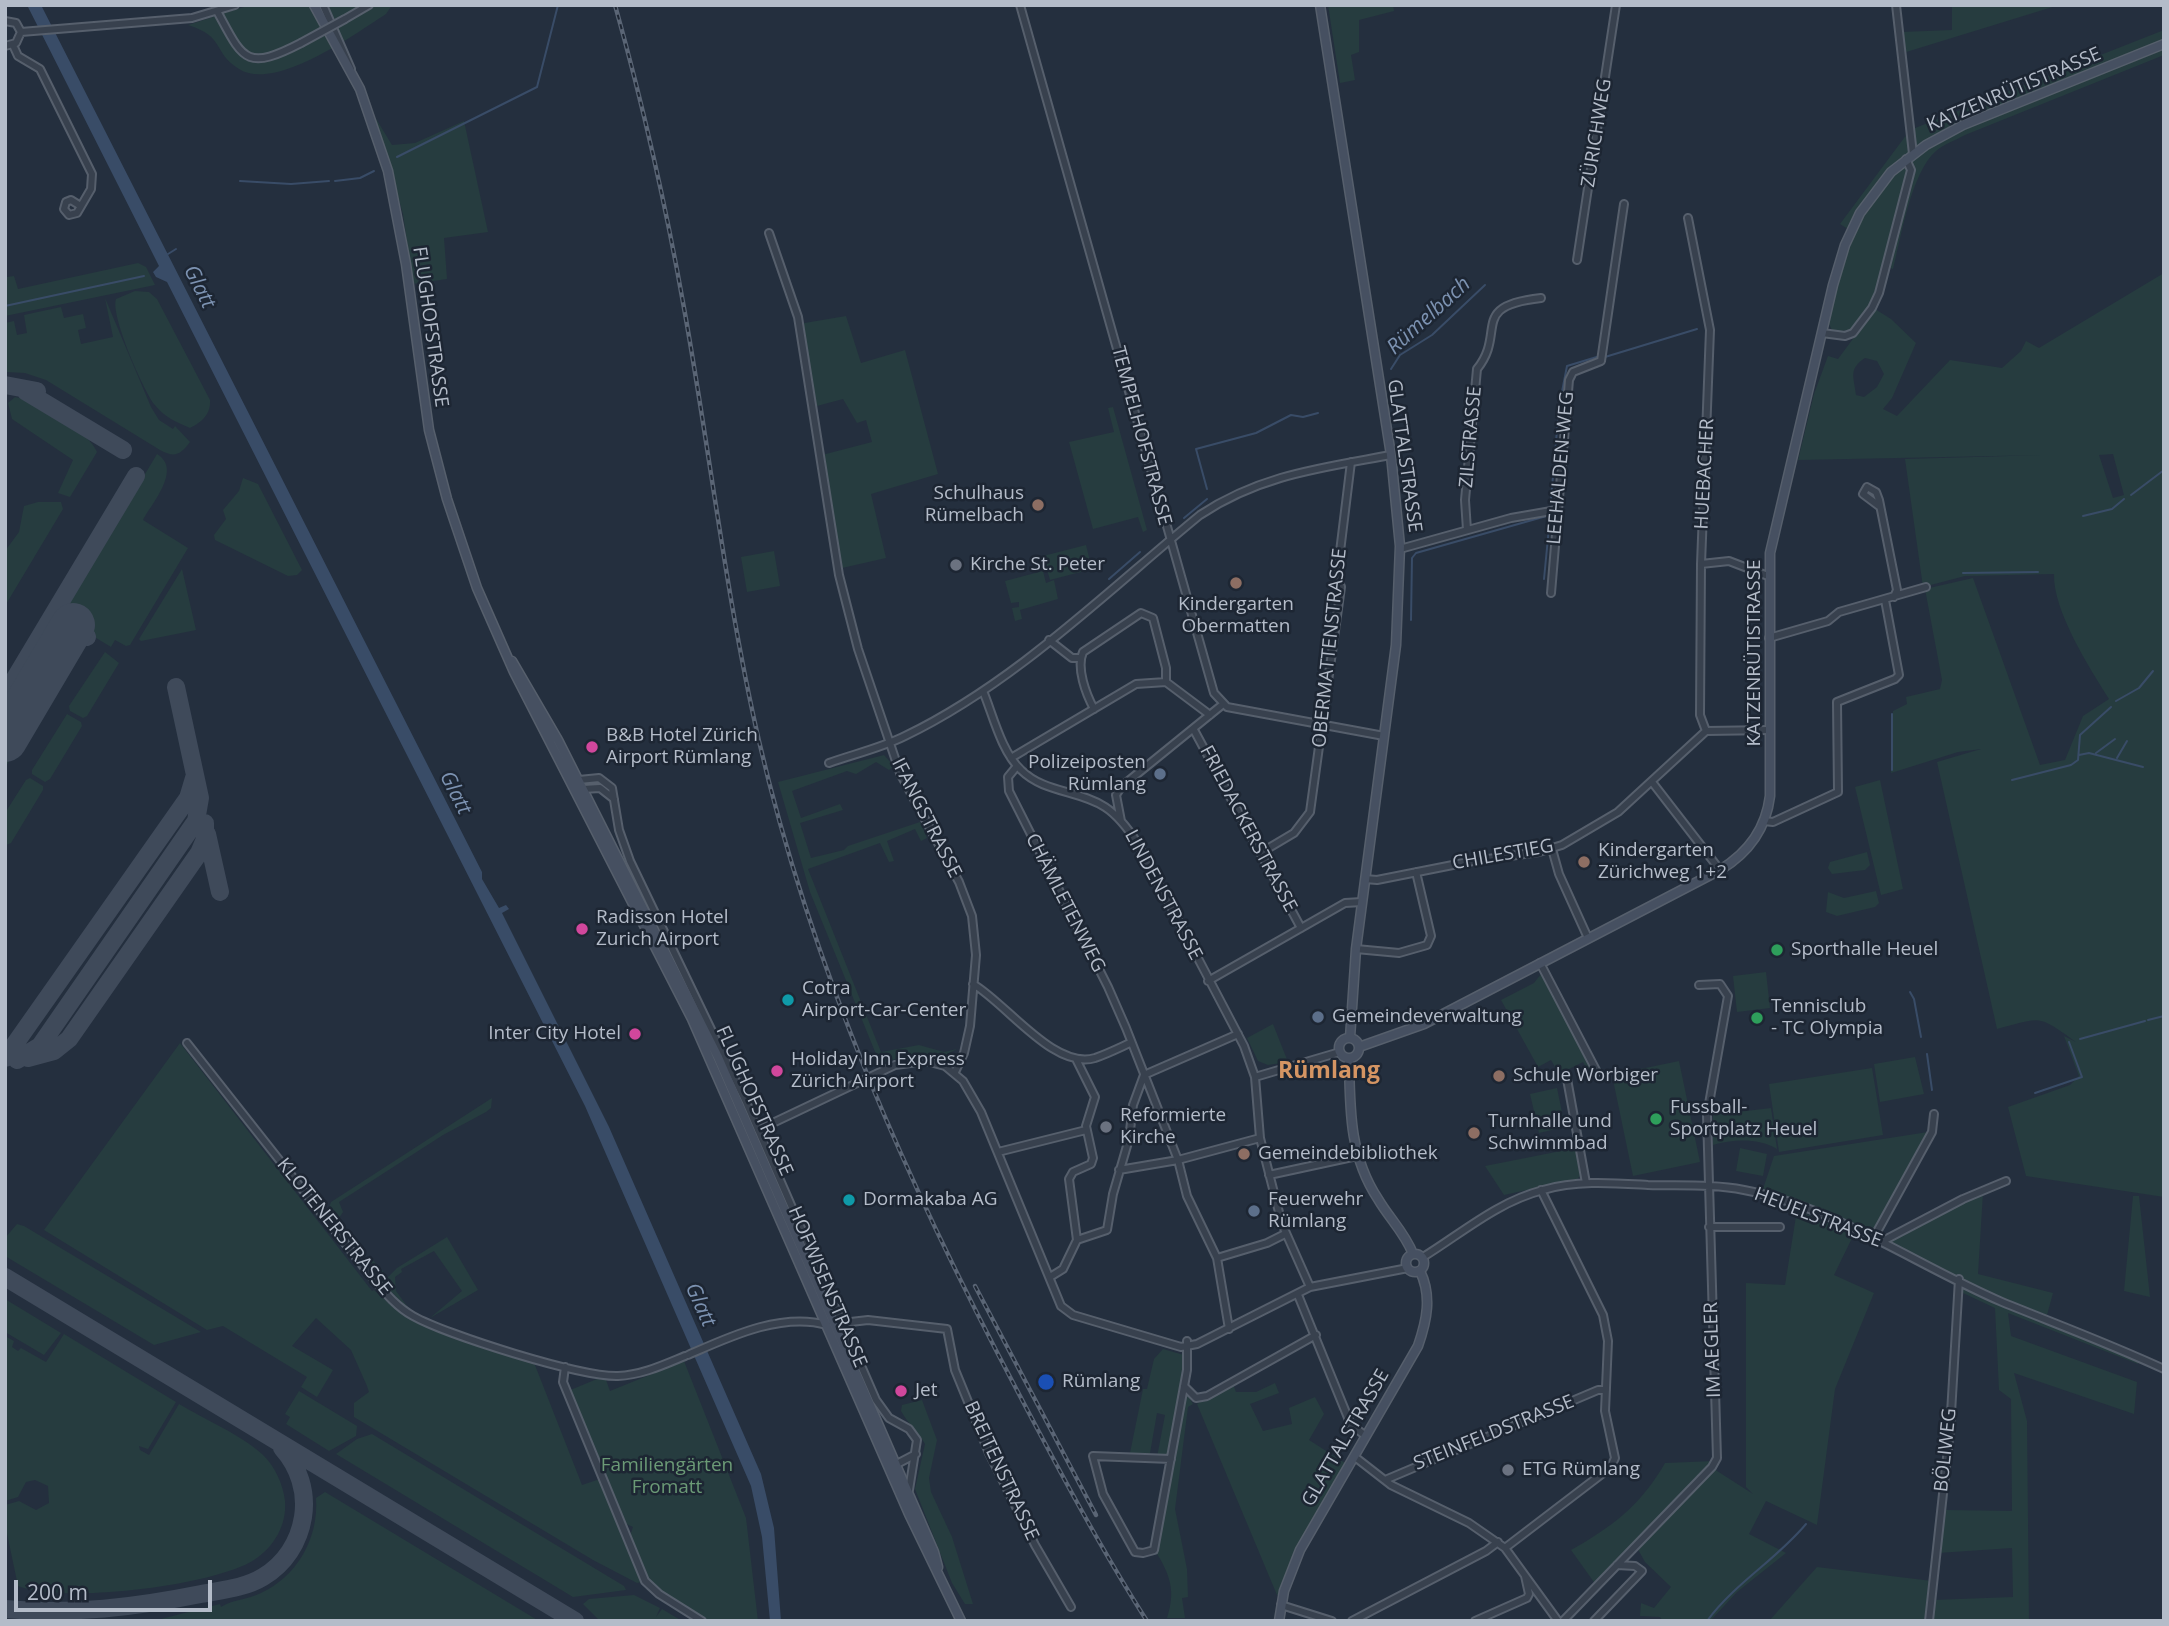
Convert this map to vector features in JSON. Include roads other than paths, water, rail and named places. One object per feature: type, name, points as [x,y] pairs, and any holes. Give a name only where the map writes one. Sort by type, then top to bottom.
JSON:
[{"type":"street","points":[[217,11],[226,5]]},
{"type":"street","points":[[79,205],[91,188],[93,174],[40,69],[18,56],[9,45],[24,32],[192,18],[235,5]]},
{"type":"street","name":"FLUGHOFSTRASSE","points":[[314,5],[353,74],[368,107],[395,199],[422,391],[440,476],[466,558],[509,657],[579,786],[718,1057],[895,1469],[928,1555],[961,1621]]},
{"type":"street","points":[[323,5],[348,56],[353,74]]},
{"type":"street","points":[[217,11],[233,43],[247,55],[271,57],[369,5]]},
{"type":"street","name":"TEMPELHOFSTRASSE","points":[[1020,5],[1214,693],[1222,705]]},
{"type":"street","name":"GLATTALSTRASSE","points":[[1320,5],[1391,455],[1400,549],[1396,645],[1356,949],[1350,1038]]},
{"type":"street","name":"ZÜRICHWEG","points":[[1577,260],[1616,5]]},
{"type":"street","points":[[1822,333],[1853,333],[1876,302],[1911,170],[1896,5]]},
{"type":"street","points":[[5,21],[16,23],[24,32]]},
{"type":"street","name":"KATZENRÜTISTRASSE","points":[[1359,1047],[1424,1024],[1720,870],[1740,857],[1764,821],[1770,796],[1768,576],[1774,530],[1839,262],[1853,228],[1869,199],[1910,156],[1964,125],[2164,44]]},
{"type":"street","name":"LEEHALDEN-WEG","points":[[1551,593],[1571,376],[1576,371],[1602,361],[1624,204]]},
{"type":"street","name":"HUEBACHER","points":[[1688,218],[1710,330],[1701,564],[1700,715],[1706,731]]},
{"type":"street","name":"IFANGSTRASSE","points":[[769,233],[798,317],[841,580],[858,649],[900,773],[968,902],[976,945],[968,1041],[955,1072]]},
{"type":"street","name":"ZILSTRASSE","points":[[1466,530],[1465,500],[1477,369],[1485,357],[1489,329],[1495,315],[1505,306],[1515,301],[1541,298]]},
{"type":"street","points":[[829,763],[889,743],[983,691],[1230,495],[1285,476],[1391,455]]},
{"type":"street","name":"OBERMATTENSTRASSE","points":[[1262,852],[1294,833],[1310,812],[1340,587],[1337,576],[1351,462]]},
{"type":"street","points":[[1879,506],[1897,590],[1895,597]]},
{"type":"street","points":[[1400,549],[1546,510],[1557,510]]},
{"type":"street","points":[[1701,564],[1729,561],[1768,576]]},
{"type":"street","points":[[1769,638],[1828,621],[1839,612],[1926,587]]},
{"type":"street","points":[[1764,821],[1773,822],[1838,792],[1834,708],[1837,702],[1899,675],[1885,600]]},
{"type":"street","points":[[1094,709],[1084,688],[1080,658],[1083,652],[1133,616],[1148,614],[1153,618],[1166,668],[1166,682]]},
{"type":"street","points":[[1049,640],[1072,658],[1080,658]]},
{"type":"street","points":[[1011,758],[1136,684],[1166,682],[1210,715]]},
{"type":"street","name":"LINDENSTRASSE","points":[[983,691],[1011,758],[1017,766],[1041,784],[1105,807],[1121,821],[1138,844],[1238,1034],[1255,1077],[1260,1138],[1269,1175],[1285,1234],[1310,1287]]},
{"type":"street","points":[[1121,821],[1118,791],[1222,705],[1384,736]]},
{"type":"street","name":"FRIEDACKERSTRASSE","points":[[1194,730],[1301,928]]},
{"type":"street","points":[[1706,731],[1770,730]]},
{"type":"street","name":"CHILESTIEG","points":[[1365,879],[1377,880],[1552,849],[1609,819],[1706,731]]},
{"type":"street","name":"CHÄMLETENWEG","points":[[1017,766],[1007,777],[1009,791],[1108,987],[1130,1043]]},
{"type":"street","points":[[1652,782],[1720,870]]},
{"type":"street","name":"FLUGHOFSTRASSE","points":[[579,786],[692,1019],[815,1299],[895,1469],[910,1495],[934,1552],[939,1573]]},
{"type":"street","name":"HOFWISENSTRASSE","points":[[579,786],[600,788],[615,801],[619,830],[629,861],[758,1130],[876,1400],[889,1418],[914,1434],[918,1443],[916,1454]]},
{"type":"street","points":[[1552,849],[1588,938]]},
{"type":"street","points":[[1356,949],[1399,953],[1427,944],[1431,936],[1416,872]]},
{"type":"street","points":[[1209,981],[1345,903],[1362,902]]},
{"type":"street","points":[[1540,963],[1597,1072]]},
{"type":"street","points":[[973,984],[990,994],[1057,1052],[1076,1059],[1094,1059],[1130,1043],[1178,1160],[1187,1196],[1217,1258],[1228,1329]]},
{"type":"street","name":"IM AEGLER","points":[[1616,1565],[1709,1470],[1717,1454],[1707,1115],[1728,996],[1720,984],[1699,985]]},
{"type":"street","points":[[1077,1240],[1107,1230],[1119,1170],[1129,1139],[1133,1105],[1144,1075],[1238,1034]]},
{"type":"street","points":[[1340,1052],[1341,1042],[1350,1038],[1359,1047],[1355,1056],[1349,1058]]},
{"type":"street","name":"KLOTENERSTRASSE","points":[[187,1043],[370,1275],[402,1309],[442,1329],[565,1367],[620,1376],[653,1369],[752,1329],[806,1322],[827,1325]]},
{"type":"street","points":[[1255,1077],[1340,1052]]},
{"type":"street","points":[[1340,1052],[1349,1058]]},
{"type":"street","points":[[1349,1058],[1349,1107],[1357,1156],[1378,1200],[1413,1254],[1423,1258],[1424,1265],[1420,1271],[1412,1272],[1408,1268],[1406,1259],[1413,1254]]},
{"type":"street","points":[[1050,1277],[1063,1269],[1077,1240],[1069,1179],[1073,1172],[1091,1164],[1093,1158],[1086,1130],[1095,1097],[1076,1059]]},
{"type":"street","points":[[758,1130],[895,1065],[926,1061],[955,1072],[971,1093],[998,1152],[1061,1306],[1073,1315],[1164,1343],[1188,1344],[1228,1329],[1310,1287],[1408,1268]]},
{"type":"street","points":[[1567,1079],[1586,1183]]},
{"type":"street","points":[[1873,1239],[1932,1132],[1934,1114]]},
{"type":"street","points":[[998,1152],[1086,1130]]},
{"type":"street","points":[[1119,1170],[1178,1160],[1260,1138]]},
{"type":"street","points":[[1269,1175],[1357,1156]]},
{"type":"street","points":[[1881,1242],[1963,1199],[2006,1181]]},
{"type":"street","name":"HEUELSTRASSE","points":[[1423,1258],[1496,1209],[1541,1190],[1586,1183],[1708,1187],[1764,1195],[1881,1242],[2000,1301],[2073,1328],[2164,1369]]},
{"type":"street","points":[[1505,1548],[1614,1463],[1607,1425],[1608,1342],[1603,1315],[1541,1190]]},
{"type":"street","points":[[1709,1227],[1780,1227]]},
{"type":"street","points":[[1217,1258],[1267,1243],[1285,1234]]},
{"type":"street","name":"GLATTALSTRASSE","points":[[1279,1621],[1300,1550],[1407,1366],[1423,1330],[1427,1289],[1420,1271]]},
{"type":"street","name":"BÖLIWEG","points":[[1928,1621],[1950,1430],[1959,1279]]},
{"type":"street","points":[[1298,1295],[1351,1425],[1366,1436]]},
{"type":"street","points":[[806,1322],[815,1313],[815,1299]]},
{"type":"street","name":"BREITENSTRASSE","points":[[842,1324],[868,1320],[947,1329],[951,1335],[956,1370],[989,1453],[1035,1545],[1071,1607]]},
{"type":"street","points":[[1184,1386],[1196,1398],[1207,1396],[1316,1335]]},
{"type":"street","points":[[1171,1459],[1093,1456],[1103,1494],[1135,1552],[1154,1550],[1171,1459],[1184,1386],[1188,1344]]},
{"type":"street","points":[[565,1367],[563,1382],[645,1581],[654,1591],[702,1621]]},
{"type":"street","name":"STEINFELDSTRASSE","points":[[1385,1480],[1598,1390],[1606,1390]]},
{"type":"street","points":[[895,1469],[916,1454]]},
{"type":"street","points":[[910,1495],[908,1482],[916,1454]]},
{"type":"street","points":[[1355,1457],[1385,1480],[1475,1526],[1498,1542],[1561,1621],[1616,1565],[1635,1566],[1642,1571],[1594,1621]]},
{"type":"street","points":[[895,1469],[914,1463]]},
{"type":"street","points":[[1352,1621],[1498,1542]]},
{"type":"street","points":[[1475,1621],[1527,1598],[1529,1594],[1524,1574]]},
{"type":"street","points":[[1282,1605],[1332,1621]]},
{"type":"water","points":[[27,5],[41,5],[482,872],[482,879],[499,908],[506,905],[509,909],[502,913],[609,1127],[761,1474],[774,1528],[781,1621],[770,1621],[762,1537],[751,1486],[585,1106],[167,282],[156,277],[153,272],[159,266]]},
{"type":"waterway","points":[[397,157],[537,87],[558,5]]},
{"type":"waterway","points":[[335,181],[360,178],[374,171]]},
{"type":"waterway","points":[[240,181],[291,184],[329,181]]},
{"type":"waterway","points":[[168,254],[176,249]]},
{"type":"waterway","points":[[5,306],[144,276]]},
{"type":"waterway","name":"Rümelbach","points":[[1391,369],[1400,355],[1432,335],[1485,285]]},
{"type":"waterway","points":[[1605,357],[1697,329]]},
{"type":"waterway","points":[[1551,499],[1559,407],[1567,366],[1600,356]]},
{"type":"waterway","name":"Rümelbach","points":[[1207,489],[1196,449],[1256,433],[1291,415],[1303,417],[1318,413]]},
{"type":"waterway","points":[[2131,495],[2164,470]]},
{"type":"waterway","name":"Rümelbach","points":[[1184,518],[1207,499]]},
{"type":"waterway","points":[[2083,516],[2112,509],[2124,499]]},
{"type":"waterway","points":[[1411,620],[1412,558],[1416,553],[1550,515]]},
{"type":"waterway","points":[[1544,579],[1550,517]]},
{"type":"waterway","name":"Rümelbach","points":[[1109,579],[1140,552]]},
{"type":"waterway","points":[[1963,573],[2038,572]]},
{"type":"waterway","points":[[2116,701],[2139,688],[2153,671]]},
{"type":"waterway","points":[[2012,780],[2071,765],[2078,760],[2080,735],[2111,707]]},
{"type":"waterway","points":[[1892,714],[1892,770]]},
{"type":"waterway","points":[[2096,753],[2115,739]]},
{"type":"waterway","points":[[2117,758],[2127,741]]},
{"type":"waterway","points":[[2079,755],[2089,753],[2143,767]]},
{"type":"waterway","points":[[1910,992],[1914,999],[1921,1037]]},
{"type":"waterway","points":[[2148,1020],[2164,1016]]},
{"type":"waterway","points":[[2080,1039],[2145,1021]]},
{"type":"waterway","points":[[2035,1093],[2082,1077],[2069,1042]]},
{"type":"waterway","points":[[1927,1054],[1932,1090]]},
{"type":"waterway","points":[[1707,1621],[1730,1595],[1806,1524]]},
{"type":"railway","points":[[615,5],[662,194],[677,270],[747,687],[781,826],[807,911],[868,1077],[940,1239],[1066,1482],[1147,1621]]},
{"type":"railway","points":[[975,1286],[1096,1515]]},
{"type":"place","name":"Schulhaus Rümelbach","points":[[1038,505]]},
{"type":"place","name":"Kirche St. Peter","points":[[956,565]]},
{"type":"place","name":"Kindergarten Obermatten","points":[[1236,583]]},
{"type":"place","name":"B&B Hotel Zürich Airport Rümlang","points":[[592,747]]},
{"type":"place","name":"Polizeiposten Rümlang","points":[[1160,774]]},
{"type":"place","name":"Kindergarten Zürichweg 1+2","points":[[1584,862]]},
{"type":"place","name":"Radisson Hotel Zurich Airport","points":[[582,929]]},
{"type":"place","name":"Sporthalle Heuel","points":[[1777,950]]},
{"type":"place","name":"Cotra Airport-Car-Center","points":[[788,1000]]},
{"type":"place","name":"Gemeindeverwaltung","points":[[1318,1017]]},
{"type":"place","name":"Tennisclub - TC Olympia","points":[[1757,1018]]},
{"type":"place","name":"Inter City Hotel","points":[[635,1034]]},
{"type":"place","name":"Holiday Inn Express Zürich Airport","points":[[777,1071]]},
{"type":"place","name":"Schule Worbiger","points":[[1499,1076]]},
{"type":"place","name":"Fussball- Sportplatz Heuel","points":[[1656,1119]]},
{"type":"place","name":"Reformierte Kirche","points":[[1106,1127]]},
{"type":"place","name":"Turnhalle und Schwimmbad","points":[[1474,1133]]},
{"type":"place","name":"Gemeindebibliothek","points":[[1244,1154]]},
{"type":"place","name":"Dormakaba AG","points":[[849,1200]]},
{"type":"place","name":"Feuerwehr Rümlang","points":[[1254,1211]]},
{"type":"place","name":"Rümlang","points":[[1046,1382]]},
{"type":"place","name":"Jet","points":[[901,1391]]},
{"type":"place","name":"ETG Rümlang","points":[[1508,1470]]},
{"type":"district","name":"Rümlang","points":[[1329,1071]]},
{"type":"water label","name":"Glatt","points":[[199,287]]},
{"type":"water label","name":"Glatt","points":[[455,793]]},
{"type":"water label","name":"Glatt","points":[[700,1305]]},
{"type":"park label","name":"Familiengärten Fromatt","points":[[667,1477]]}]
